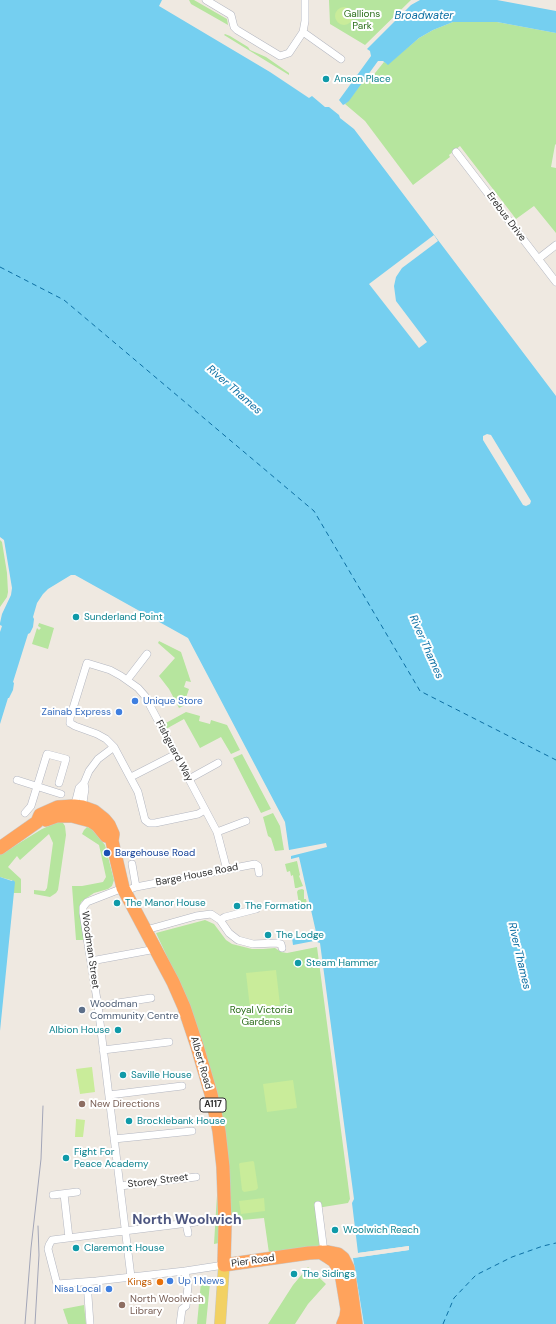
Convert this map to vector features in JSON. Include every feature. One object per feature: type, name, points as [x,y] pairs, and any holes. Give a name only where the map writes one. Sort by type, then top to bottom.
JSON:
[{"type":"highway","points":[[0,848],[37,822],[40,815],[49,810],[64,806],[78,812]]},
{"type":"highway","name":"Albert Road","points":[[78,812],[94,811],[109,825],[113,834],[112,841],[128,889],[146,930],[173,982],[184,1007],[195,1040],[211,1094],[219,1131],[225,1199],[224,1265]]},
{"type":"highway","points":[[322,1252],[334,1261],[341,1273],[347,1309],[343,1324]]},
{"type":"highway","name":"Pier Road","points":[[224,1265],[309,1253],[332,1252],[338,1254],[345,1261],[349,1272],[354,1320]]},
{"type":"main road","name":"Albert Road","points":[[220,1324],[224,1265]]},
{"type":"street","points":[[206,0],[231,15],[234,26],[237,30],[280,56],[289,53],[303,32],[305,21],[305,0]]},
{"type":"street","points":[[303,32],[341,60]]},
{"type":"street","name":"Erebus Drive","points":[[456,152],[556,282]]},
{"type":"street","points":[[538,259],[556,245]]},
{"type":"street","points":[[127,680],[147,654]]},
{"type":"street","name":"Fishguard Way","points":[[114,747],[106,739],[97,734],[70,724],[70,718],[86,662],[110,670],[138,688],[145,696],[217,832],[227,870]]},
{"type":"street","points":[[78,812],[79,788],[84,783],[89,771],[98,759],[114,747],[138,792],[145,820],[149,823],[198,814],[206,810]]},
{"type":"street","points":[[25,813],[31,806],[47,754],[66,759],[59,783]]},
{"type":"street","points":[[131,777],[172,756],[176,756]]},
{"type":"street","points":[[189,779],[218,764]]},
{"type":"street","points":[[17,780],[61,794]]},
{"type":"street","points":[[217,832],[246,822]]},
{"type":"street","points":[[128,889],[132,864]]},
{"type":"street","name":"Barge House Road","points":[[128,889],[255,864],[260,868]]},
{"type":"street","name":"Woodman Street","points":[[128,889],[87,902],[84,904],[83,913],[98,1006],[131,1277]]},
{"type":"street","points":[[220,920],[225,917],[256,909]]},
{"type":"street","points":[[146,930],[206,914],[213,914],[220,920],[229,933],[238,940],[252,944],[276,943],[281,944],[282,948]]},
{"type":"street","points":[[91,961],[156,949]]},
{"type":"street","points":[[98,1006],[151,998]]},
{"type":"street","points":[[103,1050],[169,1042]]},
{"type":"street","points":[[109,1095],[182,1086]]},
{"type":"street","points":[[114,1139],[192,1130]]},
{"type":"street","name":"Storey Street","points":[[120,1186],[196,1177]]},
{"type":"street","points":[[53,1195],[77,1192]]},
{"type":"street","points":[[64,1194],[69,1238],[196,1222]]},
{"type":"street","points":[[318,1205],[322,1252]]},
{"type":"street","points":[[186,1223],[188,1233]]},
{"type":"street","name":"Pier Road","points":[[69,1238],[52,1240],[48,1246],[57,1282],[87,1282],[224,1265]]},
{"type":"street","points":[[180,1324],[182,1309],[186,1306],[188,1286],[185,1271]]},
{"type":"street","points":[[87,1282],[90,1324]]},
{"type":"green space","points":[[189,0],[194,0],[227,19],[228,25],[191,4]]},
{"type":"green space","name":"Gallions Park","points":[[329,0],[411,0],[365,45],[330,24]]},
{"type":"green space","points":[[340,7],[348,7],[353,12],[351,23],[348,25],[340,25],[335,20],[335,12]]},
{"type":"green space","points":[[453,22],[497,22],[556,33],[556,144],[551,167],[556,168],[556,233],[534,206],[516,219],[460,146],[449,155],[450,157],[413,185],[365,121],[345,104],[367,76],[371,78],[384,62],[388,64],[419,38],[433,30]]},
{"type":"green space","points":[[225,34],[248,47],[250,50],[266,57],[289,73],[289,75],[224,35]]},
{"type":"green space","points":[[0,540],[2,542],[7,573],[8,592],[7,597],[0,607]]},
{"type":"green space","points":[[39,623],[54,628],[48,649],[32,644],[37,628],[39,630],[41,628],[38,626]]},
{"type":"green space","points":[[159,641],[181,652],[191,682],[186,681],[184,687],[189,689],[183,706],[179,708],[169,689],[159,676],[175,658],[158,643]]},
{"type":"green space","points":[[186,712],[200,716],[199,721],[210,724],[211,720],[227,725],[240,750],[231,754],[221,737],[200,748],[184,719],[166,729],[164,724]]},
{"type":"green space","points":[[242,754],[271,809],[261,813],[233,758]]},
{"type":"green space","points":[[273,813],[280,826],[284,850],[275,851],[271,838],[268,836],[263,817]]},
{"type":"green space","points":[[58,822],[63,823],[65,826],[66,835],[58,890],[50,897],[34,894],[34,890],[45,891],[47,888],[53,843],[49,834],[20,860],[17,856],[8,867],[21,879],[21,893],[14,893],[14,881],[0,877],[0,855],[42,829]]},
{"type":"green space","points":[[87,827],[91,828],[105,845],[114,880],[112,886],[108,889],[94,893],[81,902],[80,907],[84,940],[76,940],[72,886],[82,886],[103,882],[106,877],[99,845],[82,834]]},
{"type":"green space","points":[[297,861],[299,876],[303,886],[295,888],[293,875],[291,876],[290,871],[287,872],[285,864]]},
{"type":"green space","points":[[298,890],[304,890],[304,899],[306,899],[307,904],[304,906],[299,904],[297,892]]},
{"type":"green space","name":"Royal Victoria Gardens","points":[[205,920],[214,924],[226,940],[232,944],[252,949],[275,948],[281,952],[287,953],[317,947],[350,1199],[348,1203],[317,1208],[322,1246],[269,1253],[264,1218],[231,1221],[229,1173],[171,965],[156,933]]},
{"type":"green space","points":[[276,970],[280,1005],[250,1008],[246,973]]},
{"type":"green space","points":[[92,1067],[95,1092],[80,1094],[76,1069]]},
{"type":"green space","points":[[293,1080],[297,1108],[267,1112],[263,1084]]},
{"type":"green space","points":[[76,1119],[85,1120],[83,1137],[75,1137]]},
{"type":"green space","points":[[253,1161],[258,1188],[256,1190],[244,1192],[242,1190],[239,1164]]},
{"type":"green space","points":[[217,1195],[219,1195],[219,1243],[214,1244]]},
{"type":"green space","points":[[264,1198],[265,1211],[241,1214],[239,1201]]},
{"type":"green space","points":[[308,1267],[326,1284],[308,1304],[295,1324],[268,1324],[293,1285]]},
{"type":"green space","points":[[201,1282],[210,1283],[206,1324],[197,1324]]},
{"type":"green space","points":[[84,1305],[86,1324],[68,1324],[63,1309]]},
{"type":"water","name":"River Thames","points":[[0,0],[162,0],[159,6],[270,72],[309,98],[312,96],[325,107],[329,107],[354,129],[556,396],[556,1324],[364,1324],[353,1258],[409,1250],[409,1246],[358,1253],[352,1203],[354,1199],[320,943],[314,941],[293,945],[292,938],[316,932],[299,857],[291,859],[291,856],[327,847],[326,843],[289,850],[285,822],[188,638],[75,575],[71,575],[48,589],[37,603],[33,617],[33,627],[28,634],[13,682],[13,690],[8,698],[0,724],[0,632],[2,626],[0,623],[2,614],[11,595],[12,588],[4,540],[0,537]]},
{"type":"water","name":"Broadwater","points":[[420,0],[497,0],[556,11],[556,33],[497,22],[453,22],[433,30],[419,38],[388,65],[383,61],[378,61],[349,101],[343,105],[339,100],[371,56],[370,51],[367,49],[411,5]]},
{"type":"water","points":[[0,877],[13,880],[15,882],[0,1031]]},
{"type":"pier","points":[[434,235],[438,241],[402,268],[396,277],[394,286],[396,301],[427,342],[419,348],[369,284]]},
{"type":"pier","points":[[487,434],[491,435],[531,501],[530,504],[526,506],[523,505],[483,440],[483,436]]},
{"type":"pier","points":[[409,1246],[409,1250],[353,1258],[358,1253]]},
{"type":"ferry route","points":[[0,267],[64,300],[314,511],[420,691],[556,760]]},
{"type":"ferry route","points":[[443,1324],[454,1298],[476,1275],[512,1257],[556,1243]]},
{"type":"tram line","points":[[25,1324],[31,1248],[41,1159],[43,1106]]},
{"type":"tram line","points":[[35,1324],[39,1255],[38,1226]]},
{"type":"place","name":"Anson Place","points":[[326,79]]},
{"type":"place","name":"Sunderland Point","points":[[76,617]]},
{"type":"place","name":"Unique Store","points":[[135,701]]},
{"type":"place","name":"Zainab Express","points":[[119,712]]},
{"type":"place","name":"Bargehouse Road","points":[[107,853]]},
{"type":"place","name":"The Manor House","points":[[117,903]]},
{"type":"place","name":"The Formation","points":[[237,906]]},
{"type":"place","name":"The Lodge","points":[[268,935]]},
{"type":"place","name":"Steam Hammer","points":[[298,963]]},
{"type":"place","name":"Woodman Community Centre","points":[[82,1010]]},
{"type":"place","name":"Albion House","points":[[118,1030]]},
{"type":"place","name":"Saville House","points":[[123,1075]]},
{"type":"place","name":"New Directions","points":[[82,1104]]},
{"type":"place","name":"Brocklebank House","points":[[129,1121]]},
{"type":"place","name":"Fight For Peace Academy","points":[[66,1158]]},
{"type":"place","name":"Woolwich Reach","points":[[335,1230]]},
{"type":"place","name":"Claremont House","points":[[76,1248]]},
{"type":"place","name":"The Sidings","points":[[294,1274]]},
{"type":"place","name":"Up 1 News","points":[[170,1281]]},
{"type":"place","name":"Kings","points":[[160,1282]]},
{"type":"place","name":"Nisa Local","points":[[109,1289]]},
{"type":"place","name":"North Woolwich Library","points":[[122,1305]]},
{"type":"district","name":"North Woolwich","points":[[187,1220]]}]
